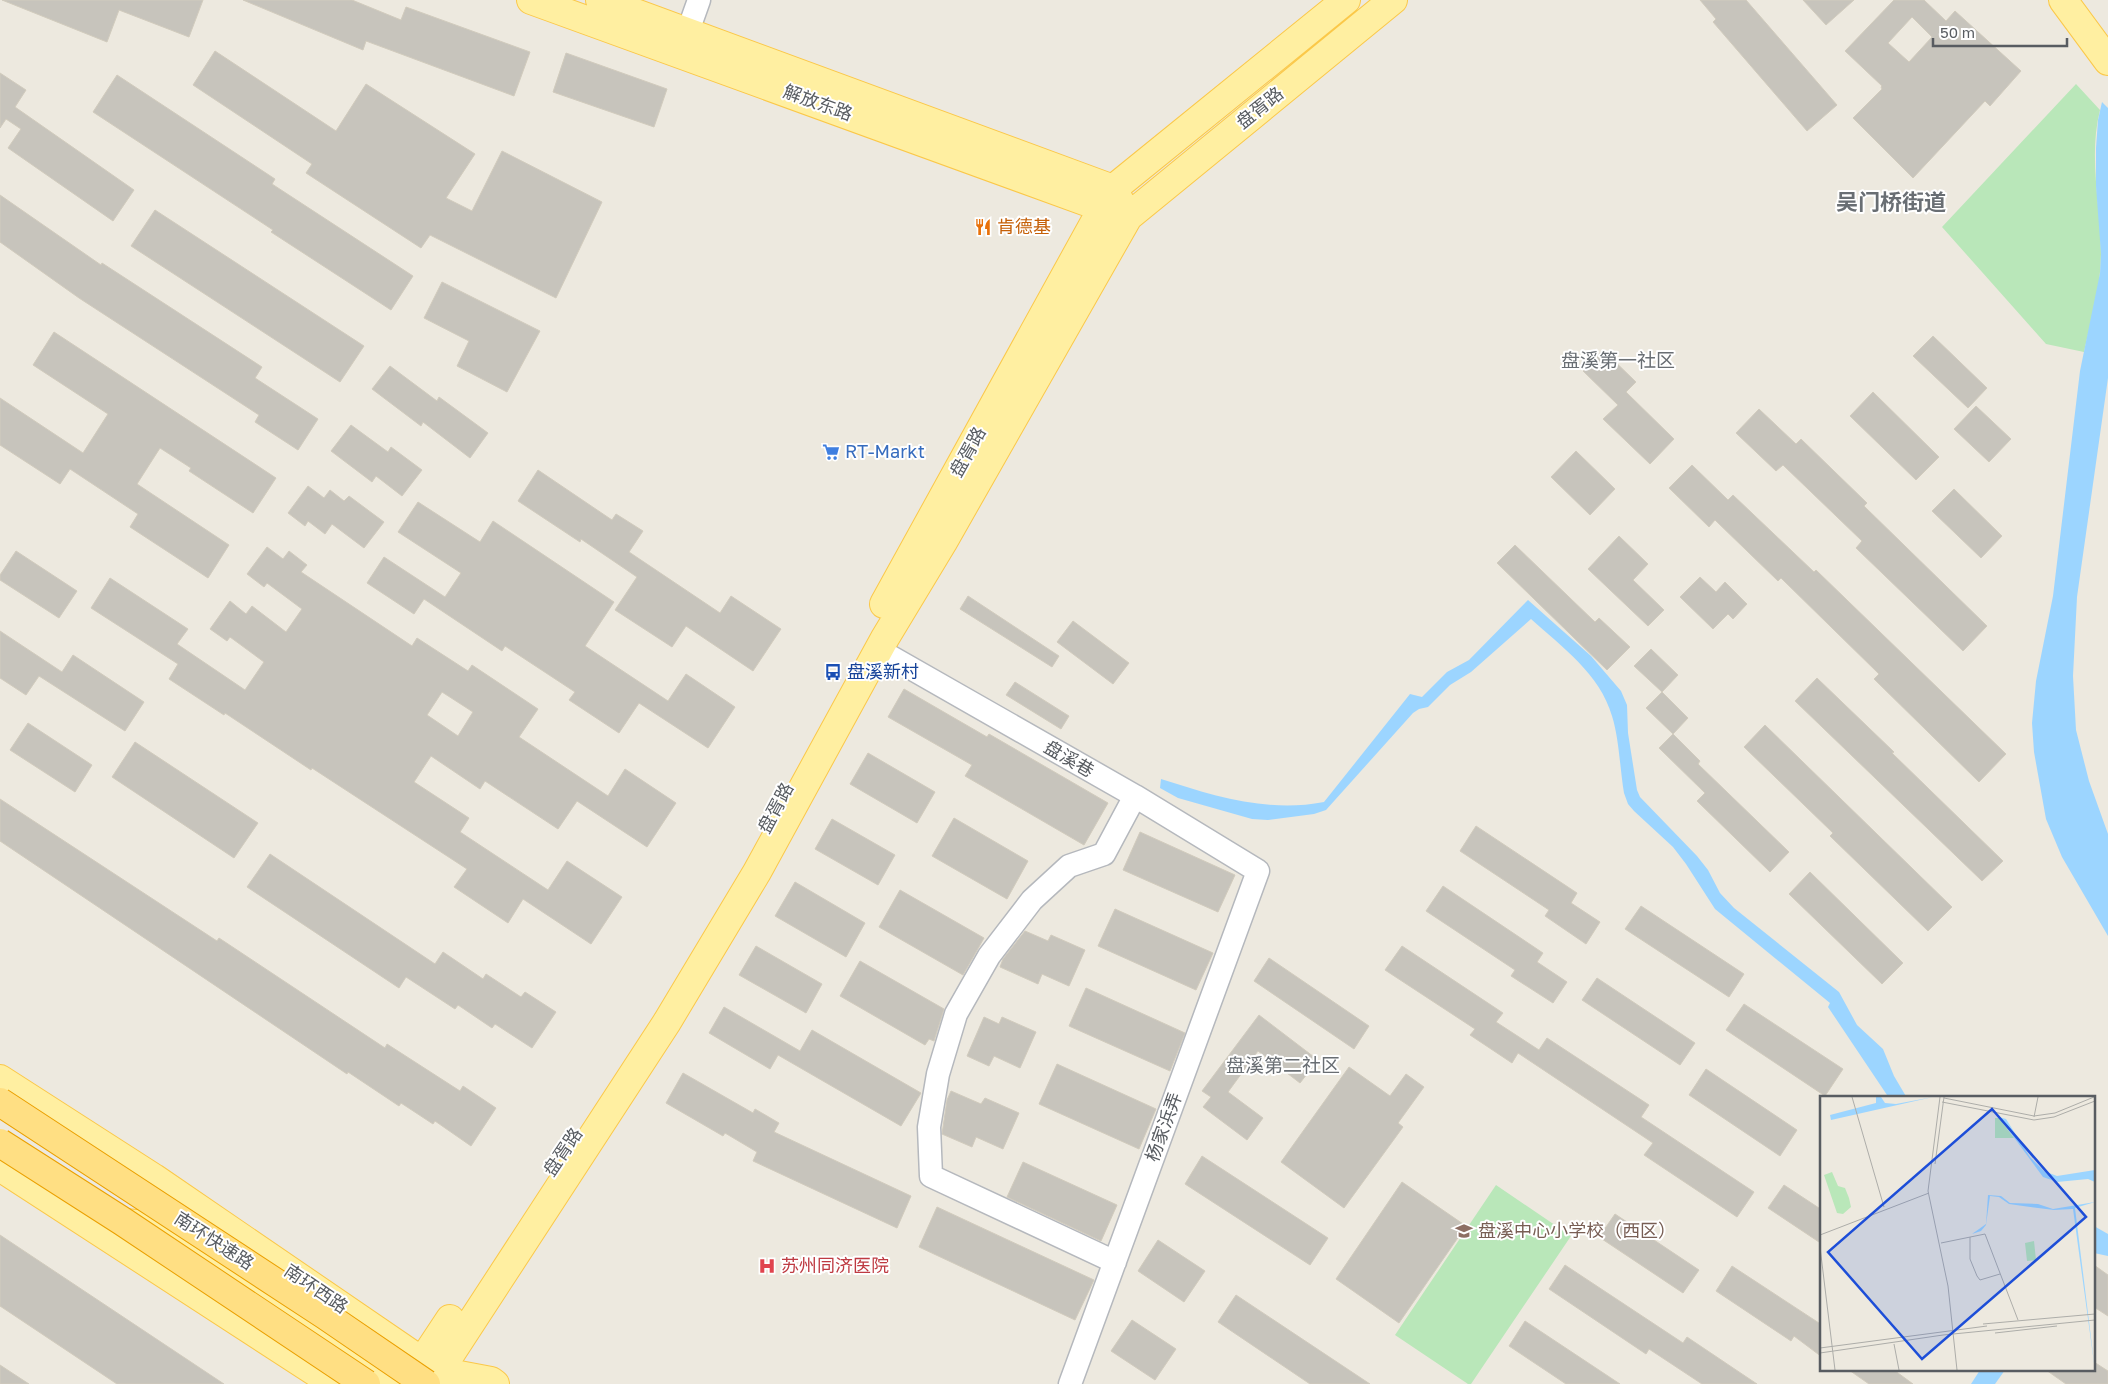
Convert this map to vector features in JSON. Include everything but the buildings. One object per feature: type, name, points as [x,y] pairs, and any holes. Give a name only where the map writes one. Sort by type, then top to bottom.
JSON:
[{"type":"highway","name":"南环快速路","points":[[0,1102],[309,1304],[421,1380]]},
{"type":"highway","name":"南环快速路","points":[[0,1143],[122,1221],[366,1384]]},
{"type":"main road","name":"解放东路","points":[[531,0],[1115,205]]},
{"type":"main road","name":"解放东路","points":[[600,0],[688,31],[1115,205]]},
{"type":"main road","name":"盘胥路","points":[[421,1380],[656,1013],[748,862],[863,642],[1115,205],[1346,0]]},
{"type":"main road","name":"盘胥路","points":[[421,1380],[667,1022],[756,872],[885,638],[942,542],[1115,205],[1393,0]]},
{"type":"main road","points":[[2063,0],[2108,61]]},
{"type":"main road","name":"南环西路","points":[[0,1080],[154,1178],[421,1380]]},
{"type":"main road","points":[[0,1167],[334,1384]]},
{"type":"main road","points":[[79,1218],[156,1226],[421,1380],[490,1381],[494,1384]]},
{"type":"street","points":[[688,31],[699,0]]},
{"type":"street","name":"盘溪巷","points":[[879,650],[1135,796],[1258,870]]},
{"type":"street","points":[[1115,1262],[931,1176],[929,1127],[938,1074],[956,1014],[989,956],[1032,900],[1069,866],[1104,854],[1135,796]]},
{"type":"street","name":"杨家浜弄","points":[[1070,1384],[1258,870]]},
{"type":"green space","points":[[2076,84],[2100,110],[2095,146],[2095,164],[2101,266],[2084,352],[2046,344],[1942,227]]},
{"type":"green space","points":[[1496,1185],[1571,1236],[1471,1384],[1468,1384],[1395,1335]]},
{"type":"water","points":[[2102,102],[2108,108],[2108,378],[2077,597],[2073,676],[2076,730],[2089,781],[2108,834],[2108,936],[2062,857],[2046,819],[2034,752],[2032,723],[2036,681],[2053,596],[2080,371],[2100,273],[2101,254],[2096,186],[2096,148],[2098,120]]},
{"type":"water","points":[[1528,600],[1591,656],[1621,691],[1627,705],[1628,733],[1637,790],[1640,797],[1697,856],[1708,870],[1720,893],[1734,908],[1839,992],[1857,1025],[1883,1049],[1894,1076],[1906,1096],[1888,1096],[1828,1007],[1830,1003],[1715,909],[1673,847],[1628,804],[1624,793],[1618,744],[1612,716],[1599,687],[1579,662],[1531,619],[1471,672],[1450,685],[1428,707],[1413,713],[1326,810],[1314,814],[1268,820],[1252,819],[1178,798],[1160,788],[1161,779],[1221,797],[1262,804],[1303,805],[1324,802],[1410,694],[1422,697],[1447,672],[1469,660]]},
{"type":"water","points":[[2096,1227],[2108,1234],[2108,1256],[2096,1253]]},
{"type":"water","points":[[1979,1372],[2004,1372],[1995,1384],[1971,1384]]},
{"type":"place","name":"肯德基","points":[[983,227]]},
{"type":"place","name":"RT-Markt","points":[[831,452]]},
{"type":"place","name":"盘溪新村","points":[[833,672]]},
{"type":"place","name":"盘溪中心小学校（西区）","points":[[1464,1231]]},
{"type":"place","name":"苏州同济医院","points":[[767,1266]]},
{"type":"district","name":"吴门桥街道","points":[[1891,202]]},
{"type":"district","name":"盘溪第一社区","points":[[1618,360]]},
{"type":"district","name":"盘溪第二社区","points":[[1283,1065]]}]
